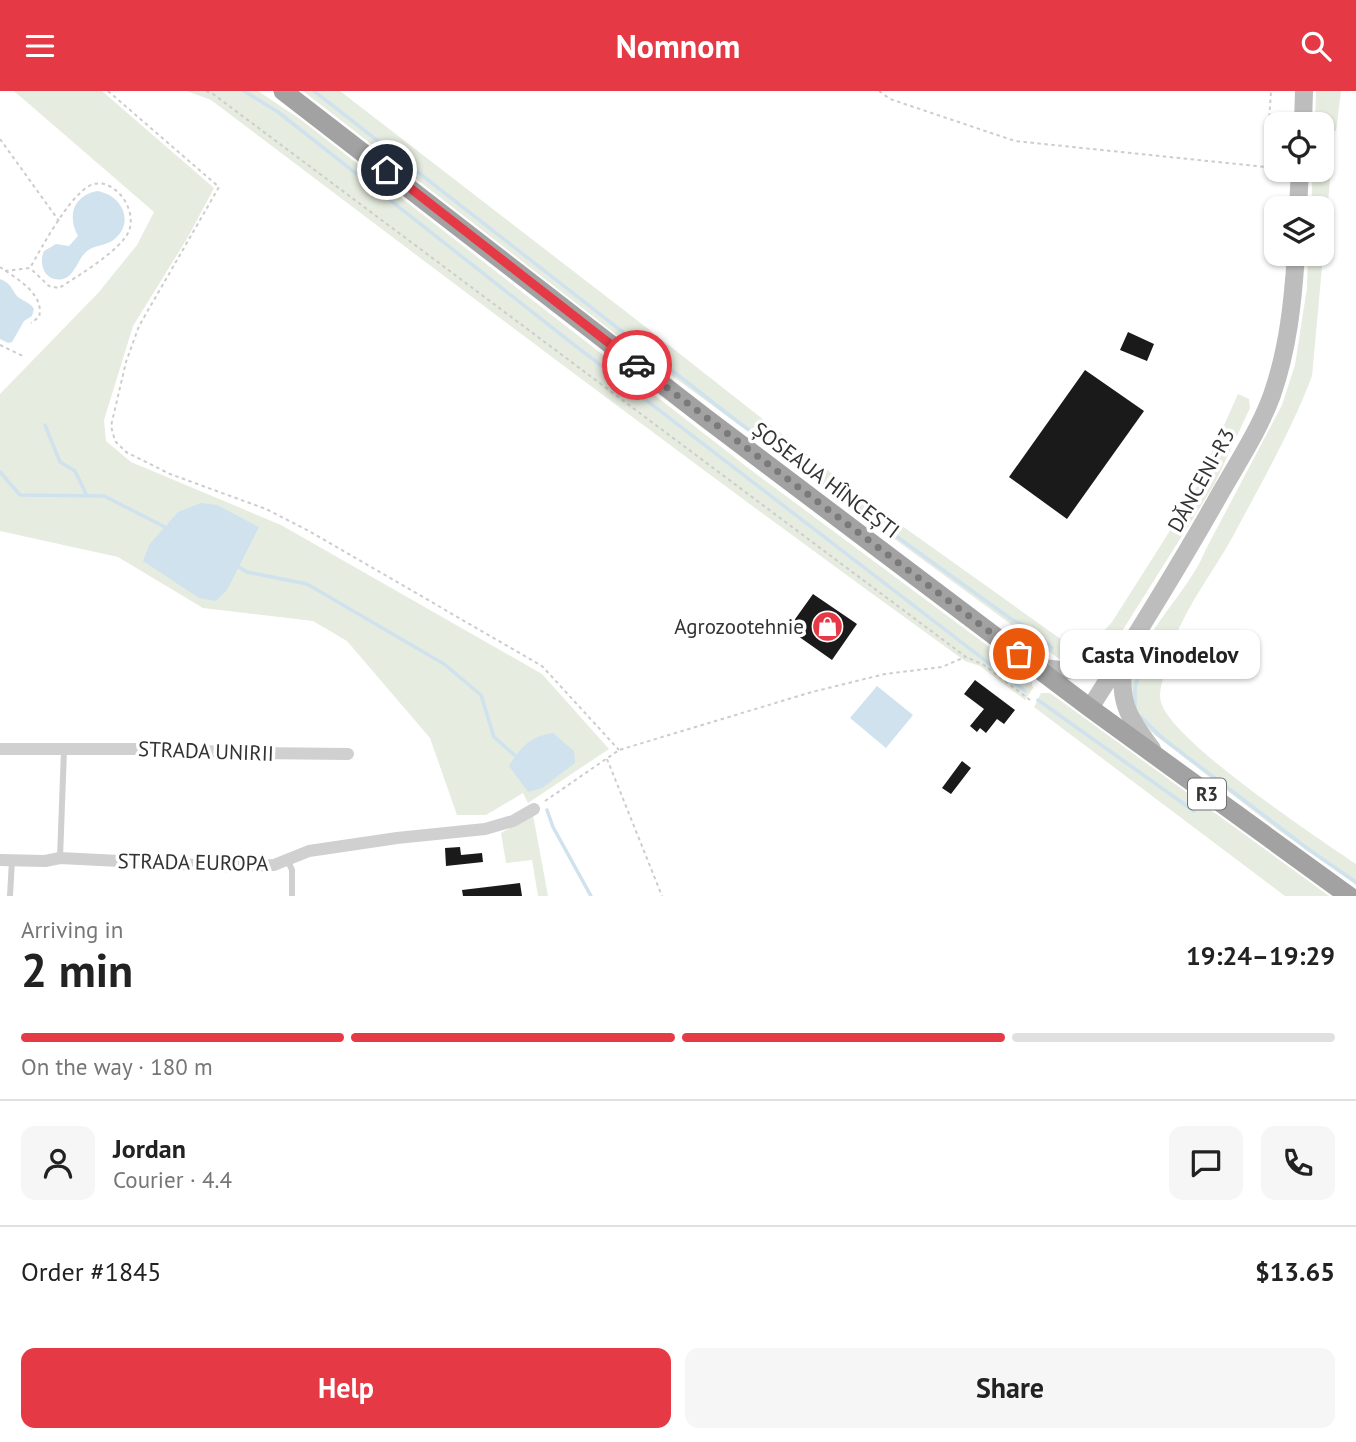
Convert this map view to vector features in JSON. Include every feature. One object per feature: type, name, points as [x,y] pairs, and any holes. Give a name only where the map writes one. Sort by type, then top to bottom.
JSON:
[{"type":"highway","name":"ȘOSEAUA HÎNCEȘTI","points":[[283,91],[707,419],[1090,708],[1349,896]]},
{"type":"main road","points":[[1303,112],[1304,91]]},
{"type":"main road","name":"DĂNCENI-R3","points":[[1090,708],[1240,459],[1271,396],[1293,300],[1295,266]]},
{"type":"main road","points":[[1035,666],[1058,671],[1087,670],[1126,652]]},
{"type":"main road","points":[[1126,652],[1124,704],[1133,724],[1158,757]]},
{"type":"street","name":"STRADA UNIRII","points":[[0,748],[156,748],[348,754]]},
{"type":"street","name":"STRADA EUROPA","points":[[6,860],[45,861],[60,858],[238,867],[274,865],[309,851],[485,829],[513,821],[534,809]]},
{"type":"lane","points":[[60,858],[64,750]]},
{"type":"lane","name":"STRADA EUROPA","points":[[6,860],[10,896]]},
{"type":"lane","points":[[288,861],[292,870],[292,896]]},
{"type":"path","points":[[108,91],[219,187],[139,326],[126,362],[111,426],[115,441],[126,452],[170,474],[266,509],[309,531],[542,666],[619,750]]},
{"type":"path","points":[[206,91],[966,657],[984,664],[1030,700]]},
{"type":"path","points":[[879,91],[890,99],[1015,141],[1266,167],[1271,91]]},
{"type":"path","points":[[0,139],[59,221]]},
{"type":"path","points":[[91,184],[101,184],[116,191],[128,203],[132,214],[129,230],[121,244],[59,288],[49,286],[30,268],[79,193],[91,184]]},
{"type":"path","points":[[0,267],[39,299],[39,317],[31,323]]},
{"type":"path","points":[[5,271],[30,268]]},
{"type":"path","points":[[0,345],[23,356]]},
{"type":"path","points":[[534,809],[619,750],[812,692],[885,674],[942,667],[966,657]]},
{"type":"path","points":[[607,758],[662,896]]},
{"type":"shaded area","points":[[14,91],[102,91],[214,188],[188,237],[133,326],[104,420],[106,441],[131,462],[281,525],[542,674],[609,749],[528,803],[523,793],[486,815],[457,815],[430,738],[347,641],[313,621],[203,608],[118,557],[0,531],[0,394],[99,292],[137,245],[154,212]]},
{"type":"shaded area","points":[[187,91],[258,91],[300,119],[747,467],[1031,678],[1033,688],[1025,700],[980,666],[965,661],[775,523],[211,100]]},
{"type":"shaded area","points":[[303,91],[340,91],[863,498],[1076,650],[1089,647],[1112,622],[1159,548],[1195,490],[1238,394],[1249,399],[1250,408],[1214,485],[1119,636],[1104,655],[1073,665],[1058,658],[1020,631],[626,342]]},
{"type":"shaded area","points":[[1316,91],[1341,91],[1336,131],[1334,112],[1315,112]]},
{"type":"shaded area","points":[[1312,182],[1330,182],[1329,196],[1312,196]]},
{"type":"shaded area","points":[[1308,266],[1322,266],[1312,376],[1264,478],[1180,627],[1165,671],[1160,698],[1171,719],[1217,764],[1280,812],[1356,864],[1356,885],[1277,829],[1151,732],[1137,716],[1131,694],[1134,672],[1142,651],[1196,570],[1282,405],[1295,365],[1307,288]]},
{"type":"shaded area","points":[[1041,693],[1050,693],[1329,896],[1285,896],[1034,707]]},
{"type":"shaded area","points":[[533,815],[548,896],[538,896],[532,860],[506,863],[501,833]]},
{"type":"water","points":[[97,191],[114,198],[120,204],[125,219],[123,227],[112,241],[87,251],[67,277],[52,278],[44,271],[44,251],[56,244],[69,246],[78,236],[73,221],[74,208],[82,197]]},
{"type":"water","points":[[0,279],[34,309],[32,316],[24,321],[12,342],[8,343],[0,339]]},
{"type":"water","points":[[201,503],[217,505],[259,527],[227,590],[216,601],[199,598],[143,561],[149,545],[178,512]]},
{"type":"water","points":[[877,686],[913,715],[886,748],[850,718]]},
{"type":"water","points":[[553,733],[574,751],[575,763],[542,788],[528,792],[509,766],[527,743]]},
{"type":"building","points":[[1128,332],[1154,344],[1147,361],[1120,350]]},
{"type":"building","points":[[1085,370],[1144,411],[1067,519],[1009,477]]},
{"type":"building","points":[[813,594],[857,624],[832,660],[788,629]]},
{"type":"building","points":[[975,680],[1015,710],[1004,724],[997,719],[986,733],[980,728],[977,732],[970,726],[984,709],[964,694]]},
{"type":"building","points":[[962,761],[971,768],[951,794],[942,788]]},
{"type":"building","points":[[460,847],[461,855],[482,853],[483,862],[446,866],[445,848]]},
{"type":"building","points":[[520,883],[522,896],[463,896],[462,890]]},
{"type":"waterway","points":[[244,91],[278,112],[573,344],[1025,691]]},
{"type":"waterway","points":[[314,91],[738,422],[1011,619],[1034,630],[1052,648]]},
{"type":"waterway","points":[[45,425],[60,462],[75,471],[87,496]]},
{"type":"waterway","points":[[0,472],[20,495],[104,496],[169,529]]},
{"type":"waterway","points":[[237,566],[247,572],[307,584],[444,664],[481,695],[494,737],[519,759]]},
{"type":"waterway","points":[[1135,707],[1135,687],[1145,654]]},
{"type":"waterway","points":[[1038,700],[1194,811]]},
{"type":"waterway","points":[[1140,716],[1161,737],[1308,849],[1356,882]]},
{"type":"waterway","points":[[547,810],[553,827],[591,896]]},
{"type":"way so far","points":[[637,365],[1019,654]]},
{"type":"place","name":"Agrozootehnie","points":[[827,626]]},
{"type":"place","name":"Casta Vinodelov","points":[[1019,654]]},
{"type":"route","points":[[387,170],[637,365]]}]
